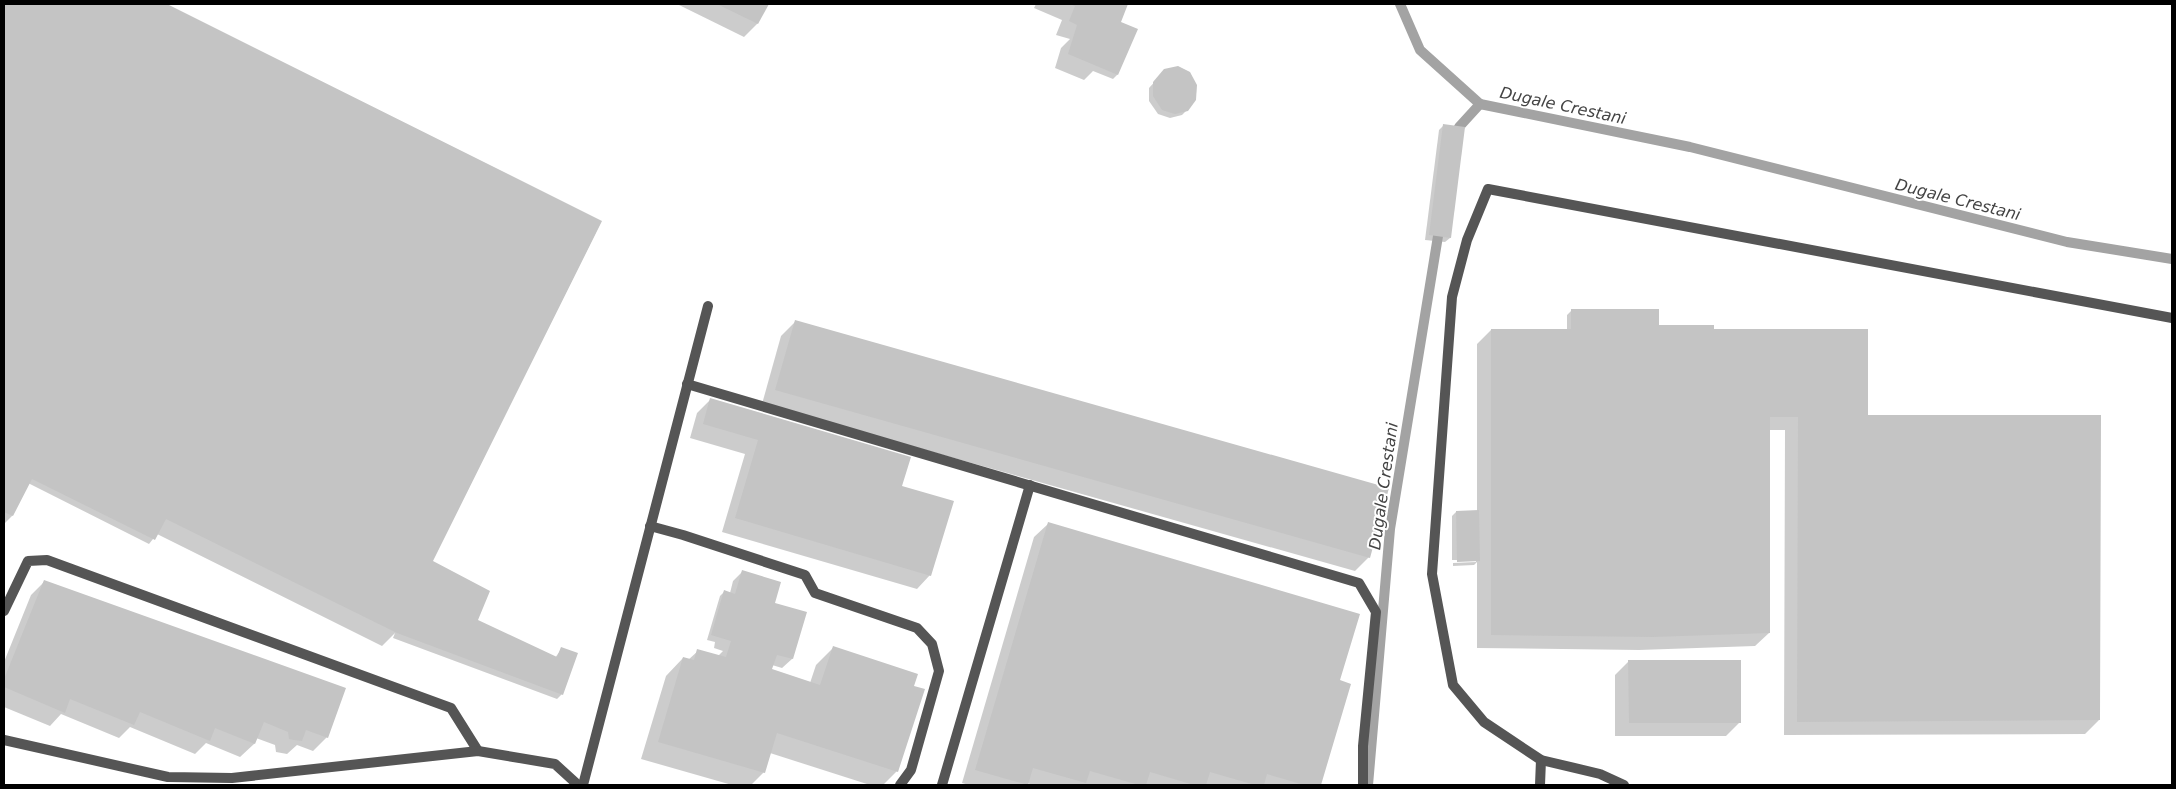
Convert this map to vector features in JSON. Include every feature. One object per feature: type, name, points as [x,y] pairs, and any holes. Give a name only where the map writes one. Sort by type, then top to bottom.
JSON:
[{"type":"lane","points":[[1624,785],[1600,774],[1541,760],[1484,722],[1453,684],[1432,574],[1452,297],[1467,240],[1488,189],[2172,318]]},
{"type":"lane","points":[[583,785],[708,306]]},
{"type":"lane","points":[[688,384],[1359,583],[1376,612],[1363,746],[1363,785]]},
{"type":"lane","points":[[942,785],[1030,486]]},
{"type":"lane","points":[[650,526],[805,575],[815,593],[917,628],[922,633],[932,644],[939,672],[911,770],[900,785]]},
{"type":"lane","points":[[4,611],[28,561],[47,560],[450,708],[478,751]]},
{"type":"lane","points":[[4,740],[168,778],[232,778],[478,751],[555,764],[578,785]]},
{"type":"lane","points":[[1540,785],[1541,760]]},
{"type":"building","points":[[4,4],[167,4],[602,221],[433,561],[490,591],[478,620],[557,657],[561,647],[578,653],[563,695],[397,633],[166,519],[155,540],[32,479],[13,516],[4,512]]},
{"type":"building","points":[[717,4],[769,4],[758,24]]},
{"type":"building","points":[[1070,4],[1128,4],[1121,22],[1138,29],[1118,75],[1068,54],[1077,25],[1069,21],[1075,6]]},
{"type":"building","points":[[1178,66],[1190,72],[1197,85],[1196,100],[1188,111],[1175,114],[1162,110],[1153,96],[1153,82],[1164,69]]},
{"type":"building","points":[[1443,124],[1465,127],[1451,238],[1429,235]]},
{"type":"building","points":[[1571,309],[1659,309],[1659,325],[1714,325],[1714,329],[1868,329],[1868,415],[2101,415],[2100,720],[1797,722],[1798,417],[1770,417],[1770,633],[1653,637],[1491,635],[1491,329],[1571,329]]},
{"type":"building","points":[[795,320],[1389,488],[1370,558],[775,390]]},
{"type":"building","points":[[710,398],[911,457],[902,486],[954,501],[931,576],[735,518],[758,440],[703,424]]},
{"type":"building","points":[[1479,510],[1480,561],[1457,562],[1456,511]]},
{"type":"building","points":[[1048,522],[1360,614],[1340,680],[1351,684],[1321,785],[1304,785],[1267,774],[1264,785],[1255,785],[1210,772],[1206,785],[1194,785],[1150,772],[1146,785],[1139,785],[1090,771],[1086,783],[1033,768],[1028,785],[975,770]]},
{"type":"building","points":[[742,570],[781,582],[775,603],[807,612],[793,659],[777,655],[772,669],[820,685],[833,646],[918,674],[914,686],[925,689],[898,772],[777,733],[765,773],[658,742],[683,657],[694,660],[697,649],[726,657],[731,641],[711,635],[724,590],[735,594]]},
{"type":"building","points":[[44,580],[346,688],[328,738],[306,730],[302,741],[289,739],[288,732],[264,722],[255,744],[215,728],[210,741],[140,712],[134,725],[70,699],[65,713],[4,687],[4,679]]},
{"type":"building","points":[[1628,660],[1741,660],[1741,723],[1629,723]]},
{"type":"waterway","points":[[1400,4],[1420,50],[1480,104]]},
{"type":"waterway","name":"Dugale Crestani","points":[[1457,138],[1459,127],[1480,104],[1690,147],[2067,242],[2172,259]]},
{"type":"waterway","name":"Dugale Crestani","points":[[1368,785],[1390,529],[1440,224]]}]
